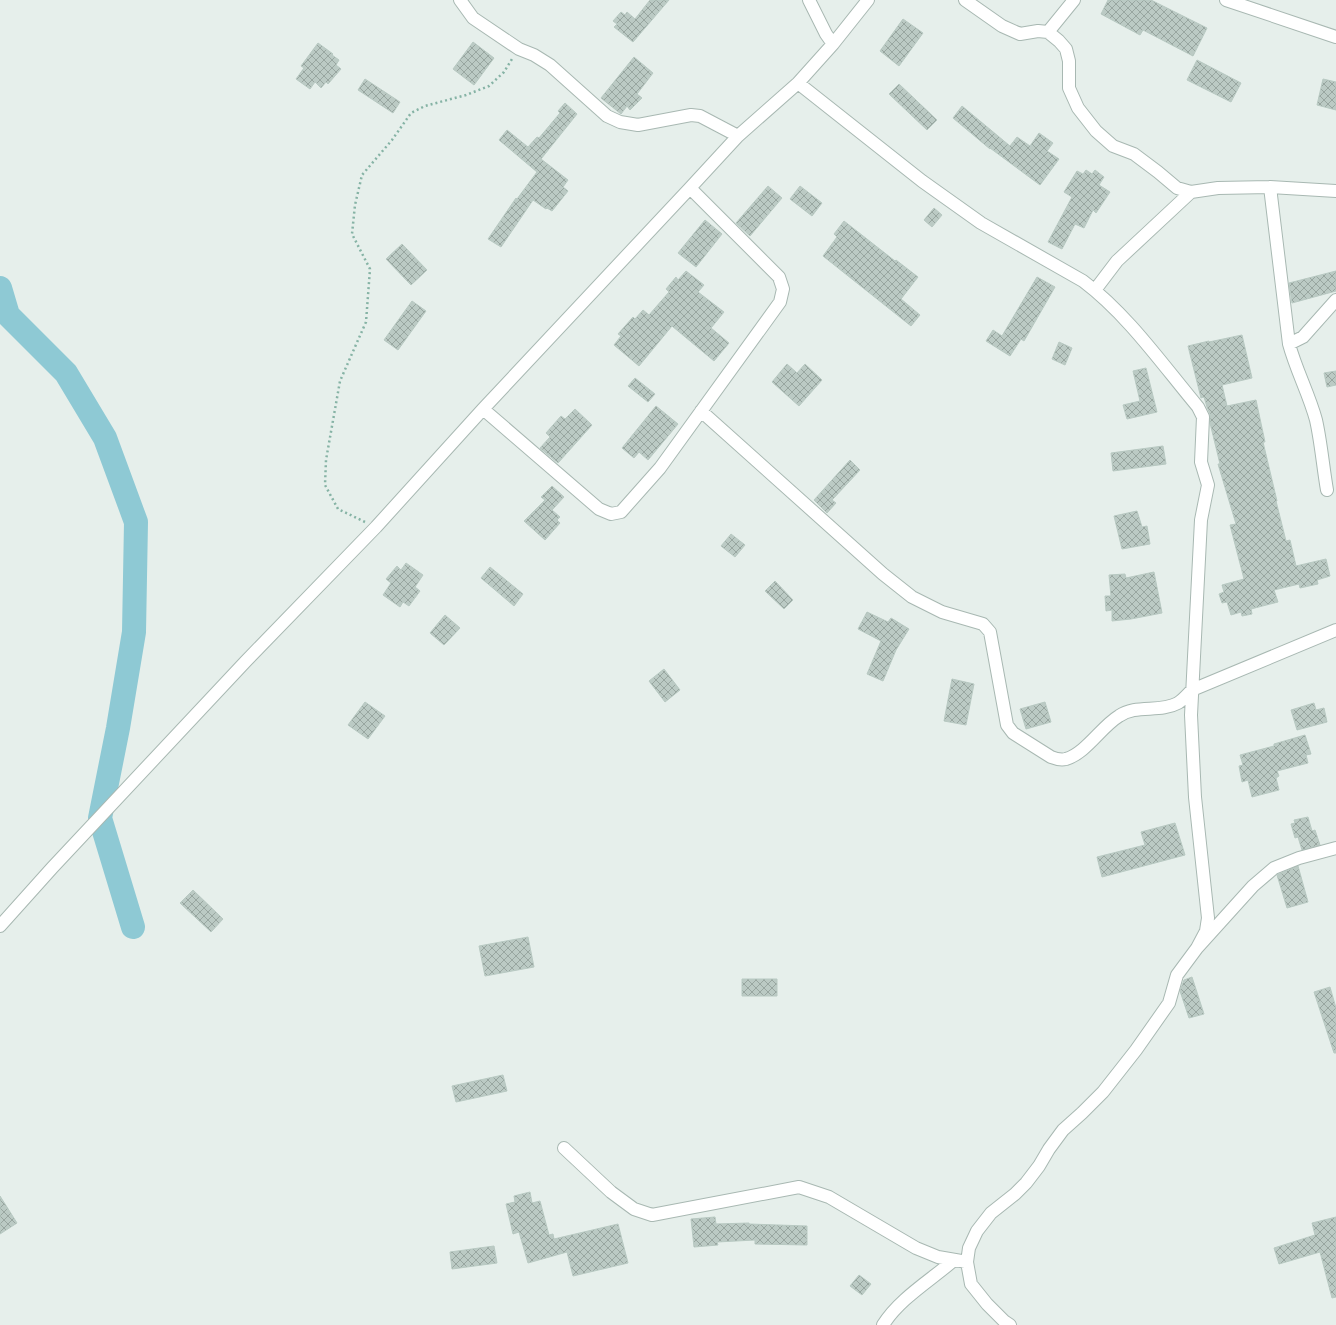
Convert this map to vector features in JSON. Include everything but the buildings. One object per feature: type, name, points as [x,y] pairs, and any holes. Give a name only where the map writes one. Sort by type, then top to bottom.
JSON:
[{"type":"street","points":[[460,0],[473,18],[519,49],[534,55],[550,65],[607,116],[620,122],[638,125],[691,115],[700,116],[738,136]]},
{"type":"street","points":[[809,0],[826,34],[833,44]]},
{"type":"street","points":[[0,926],[52,868],[240,667],[376,527],[738,136],[798,83],[833,44],[868,0]]},
{"type":"street","points":[[965,0],[1002,26],[1020,34],[1038,30],[1048,32],[1059,41],[1066,49],[1069,61],[1069,88],[1078,108],[1096,131],[1113,146],[1134,154],[1177,188],[1191,192],[1218,188],[1270,187],[1336,191]]},
{"type":"street","points":[[1048,32],[1074,0]]},
{"type":"street","points":[[1226,0],[1336,37]]},
{"type":"street","points":[[798,83],[922,181],[981,223],[1095,290],[1110,303],[1140,337],[1198,407],[1203,416],[1201,462],[1208,485],[1201,520],[1191,715],[1195,797],[1208,918],[1206,931],[1197,948]]},
{"type":"street","points":[[1270,187],[1289,344],[1292,356],[1316,419],[1327,490]]},
{"type":"street","points":[[483,410],[599,509],[611,514],[621,512],[660,468],[780,302],[783,288],[779,277],[690,188]]},
{"type":"street","points":[[1095,290],[1117,261],[1191,192]]},
{"type":"street","points":[[1289,344],[1303,336],[1336,300]]},
{"type":"street","points":[[701,411],[883,574],[912,597],[942,612],[983,624],[990,632],[1007,725],[1013,733],[1051,757],[1066,759],[1081,751],[1107,725],[1120,715],[1138,709],[1158,709],[1180,702],[1192,690],[1336,630]]},
{"type":"street","points":[[1010,1325],[987,1304],[971,1284],[967,1262],[969,1248],[977,1231],[991,1213],[1026,1183],[1063,1130],[1103,1092],[1136,1050],[1169,1003],[1177,975],[1197,948],[1253,886],[1274,868],[1299,858],[1336,848]]},
{"type":"street","points":[[564,1148],[611,1192],[634,1208],[652,1215],[799,1187],[829,1197],[916,1248],[938,1257],[967,1262]]},
{"type":"street","points":[[883,1325],[890,1314],[915,1291],[936,1276],[954,1260]]},
{"type":"path","points":[[376,527],[338,509],[325,485],[326,460],[340,381],[366,322],[370,269],[352,234],[355,205],[362,175],[392,140],[410,113],[425,106],[466,95],[489,86],[504,72],[519,49]]},
{"type":"waterway","points":[[0,288],[8,315],[66,373],[105,438],[136,522],[134,632],[118,728],[100,818],[133,927]]}]
